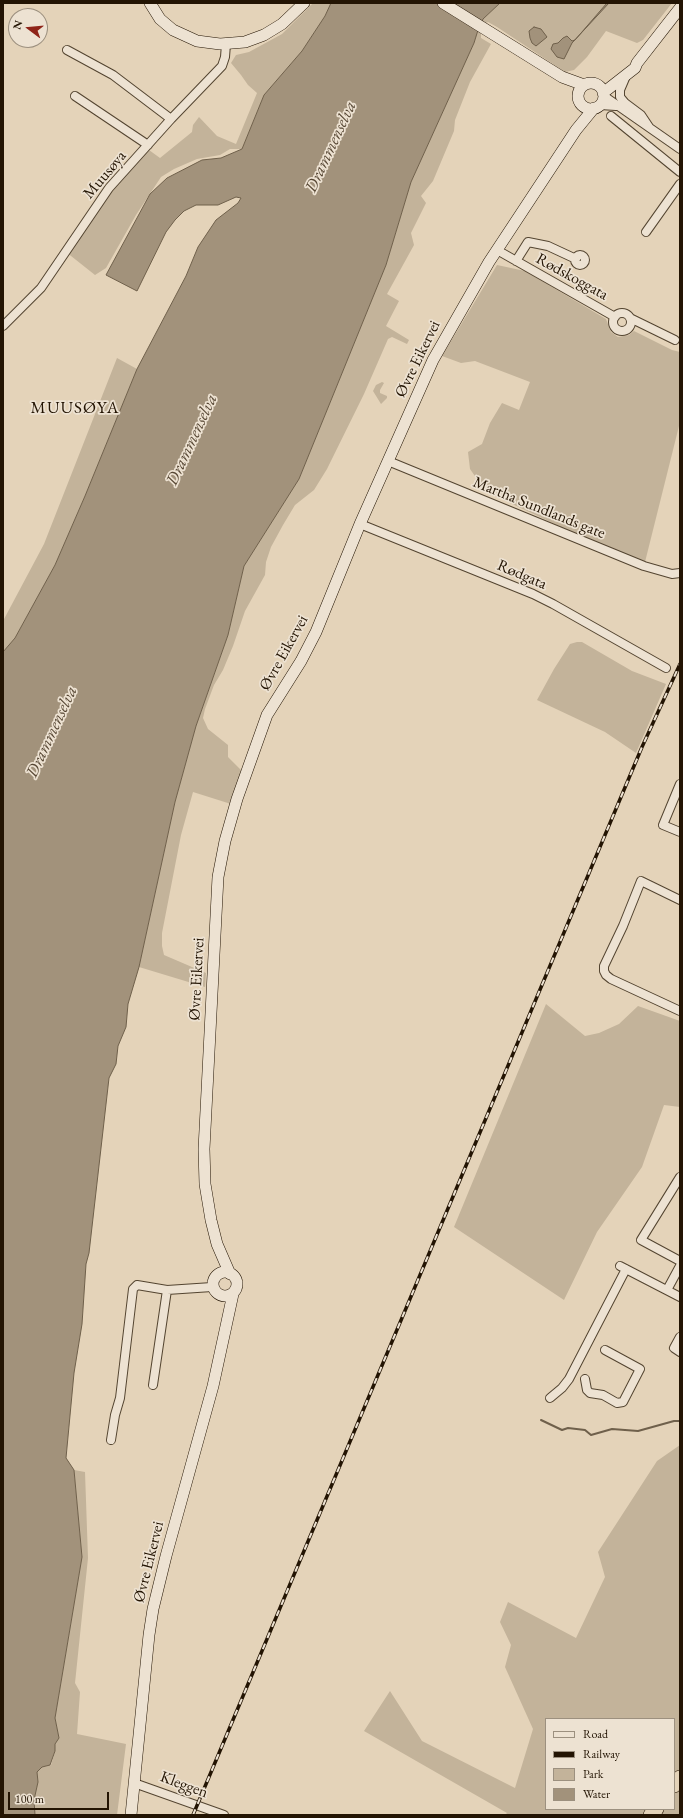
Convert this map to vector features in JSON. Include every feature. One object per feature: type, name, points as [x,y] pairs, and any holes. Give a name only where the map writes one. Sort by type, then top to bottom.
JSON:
[{"type":"main road","points":[[150,3],[160,20],[180,34],[202,42],[226,44],[245,42],[264,35],[282,24],[304,3]]},
{"type":"main road","points":[[443,3],[490,30],[562,77],[584,85],[592,83],[599,97]]},
{"type":"main road","points":[[562,77],[586,108],[635,68],[637,63],[680,8]]},
{"type":"main road","points":[[599,97],[611,78],[637,63]]},
{"type":"main road","name":"Øvre Eikervei","points":[[576,130],[581,88],[584,85]]},
{"type":"main road","name":"Øvre Eikervei","points":[[230,1274],[217,1244],[205,1184],[204,1150],[218,877],[225,841],[236,799],[266,715],[301,661],[316,632],[360,524],[433,360],[497,250],[599,97]]},
{"type":"main road","name":"Øvre Eikervei","points":[[216,1276],[217,1244]]},
{"type":"main road","points":[[223,1272],[230,1274],[236,1279],[237,1283],[235,1291],[226,1297],[220,1296],[212,1287],[212,1283],[216,1276],[223,1272]]},
{"type":"main road","name":"Øvre Eikervei","points":[[130,1815],[148,1641],[153,1609],[166,1556],[215,1379],[225,1322],[232,1294]]},
{"type":"main road","name":"Øvre Eikervei","points":[[220,1296],[225,1322]]},
{"type":"street","name":"Muusøya","points":[[3,326],[41,288],[109,188],[171,119],[222,66],[225,57],[226,44]]},
{"type":"street","points":[[67,50],[113,75],[171,119]]},
{"type":"street","points":[[627,75],[620,90],[620,97],[646,120],[650,129]]},
{"type":"street","points":[[75,96],[148,146]]},
{"type":"street","points":[[599,97],[617,107],[680,149]]},
{"type":"street","points":[[611,116],[680,172]]},
{"type":"street","points":[[646,232],[680,184]]},
{"type":"street","name":"Rødskoggata","points":[[516,261],[528,242],[548,246],[576,259]]},
{"type":"street","name":"Rødskoggata","points":[[497,250],[615,317]]},
{"type":"street","points":[[630,318],[631,322],[628,327],[621,330],[614,325],[615,317],[623,313],[630,318],[675,340]]},
{"type":"street","name":"Martha Sundlands gate","points":[[388,461],[644,566],[672,574],[680,573]]},
{"type":"street","name":"Rødgata","points":[[360,524],[533,594],[559,607],[666,668]]},
{"type":"street","points":[[680,784],[663,825],[680,832]]},
{"type":"street","points":[[680,900],[641,881],[623,926],[604,966],[606,976],[680,1011]]},
{"type":"street","points":[[680,1177],[641,1240],[680,1261]]},
{"type":"street","points":[[667,1290],[680,1266]]},
{"type":"street","points":[[550,1398],[570,1379],[623,1267],[680,1297]]},
{"type":"street","points":[[112,1440],[114,1415],[120,1398],[133,1289],[138,1285],[167,1290],[212,1287]]},
{"type":"street","points":[[153,1385],[167,1290]]},
{"type":"street","points":[[677,1350],[680,1337]]},
{"type":"street","points":[[585,1379],[587,1390],[590,1393],[603,1395],[617,1403],[624,1402],[640,1369],[605,1350]]},
{"type":"street","name":"Kleggen","points":[[134,1783],[224,1815]]},
{"type":"green space","points":[[313,3],[331,3],[325,16],[302,51],[264,95],[242,149],[230,149],[220,155],[197,159],[174,169],[161,177],[136,215],[106,268],[95,275],[66,252],[87,219],[138,157],[149,150],[160,158],[192,132],[193,125],[199,117],[217,136],[236,144],[257,93],[248,85],[231,63],[236,55],[249,52],[282,34]]},
{"type":"green space","points":[[500,3],[672,3],[643,40],[637,43],[606,31],[587,57],[574,70],[565,72],[488,22],[481,32],[481,38],[491,44],[470,82],[455,120],[454,131],[433,181],[421,196],[426,203],[411,233],[414,245],[387,294],[399,301],[386,326],[409,340],[407,344],[392,337],[388,339],[364,394],[327,469],[314,490],[295,505],[283,525],[271,547],[266,562],[265,575],[245,611],[233,646],[223,670],[214,685],[205,709],[203,718],[208,729],[228,745],[228,757],[242,771],[231,804],[193,792],[181,835],[162,933],[162,946],[164,955],[206,973],[205,987],[139,967],[175,802],[196,726],[228,635],[244,566],[299,479],[386,265],[411,182],[474,43],[483,19]]},
{"type":"green space","points":[[497,265],[525,271],[606,319],[611,332],[618,337],[629,335],[634,331],[672,350],[680,352],[680,422],[644,566],[474,486],[477,479],[470,469],[468,452],[482,444],[490,423],[502,403],[519,410],[530,382],[475,361],[461,363],[442,356]]},
{"type":"green space","points":[[117,358],[137,369],[55,565],[15,638],[3,652],[3,621],[44,544]]},
{"type":"green space","points":[[382,382],[384,383],[380,393],[387,396],[387,398],[381,404],[373,391],[376,385]]},
{"type":"green space","points":[[582,642],[632,671],[666,684],[636,753],[605,732],[537,700],[570,644]]},
{"type":"green space","points":[[546,1004],[585,1036],[599,1033],[619,1024],[638,1006],[680,1021],[680,1107],[664,1105],[642,1167],[597,1232],[564,1300],[454,1227]]},
{"type":"green space","points":[[680,1445],[680,1815],[505,1815],[507,1813],[364,1731],[390,1691],[422,1741],[515,1788],[533,1729],[505,1667],[511,1645],[500,1622],[508,1602],[576,1638],[605,1577],[598,1552],[657,1461]]},
{"type":"green space","points":[[74,1470],[85,1472],[88,1558],[75,1683],[80,1692],[77,1734],[126,1744],[117,1815],[35,1815],[34,1800],[38,1782],[37,1772],[42,1767],[51,1765],[55,1752],[55,1744],[59,1738],[55,1718],[82,1557]]},
{"type":"water","name":"Drammenselva","points":[[331,3],[500,3],[483,19],[474,43],[411,182],[386,265],[299,479],[244,566],[228,635],[196,726],[175,802],[139,967],[128,1004],[126,1027],[118,1046],[116,1064],[109,1078],[89,1253],[86,1264],[82,1324],[74,1373],[66,1458],[74,1470],[82,1557],[55,1718],[59,1738],[55,1744],[55,1751],[50,1765],[42,1767],[37,1772],[38,1782],[34,1800],[35,1815],[3,1815],[3,652],[15,638],[55,565],[137,369],[186,276],[198,247],[216,220],[238,203],[241,198],[236,197],[218,205],[196,205],[184,211],[166,232],[137,291],[106,275],[150,194],[167,178],[202,160],[221,158],[242,149],[264,95],[302,51],[325,16]]},
{"type":"water","points":[[607,3],[609,3],[578,36]]},
{"type":"water","points":[[534,27],[541,29],[547,37],[536,46],[532,43],[529,31]]},
{"type":"water","points":[[567,36],[572,41],[575,40],[564,59],[557,57],[551,49],[553,44],[558,43]]},
{"type":"waterway","points":[[541,1420],[562,1430],[568,1428],[585,1430],[591,1435],[612,1429],[638,1431],[674,1421],[680,1421]]},
{"type":"railway","points":[[193,1815],[642,747],[680,664]]},
{"type":"district","name":"MUUSØYA","points":[[75,408]]}]
